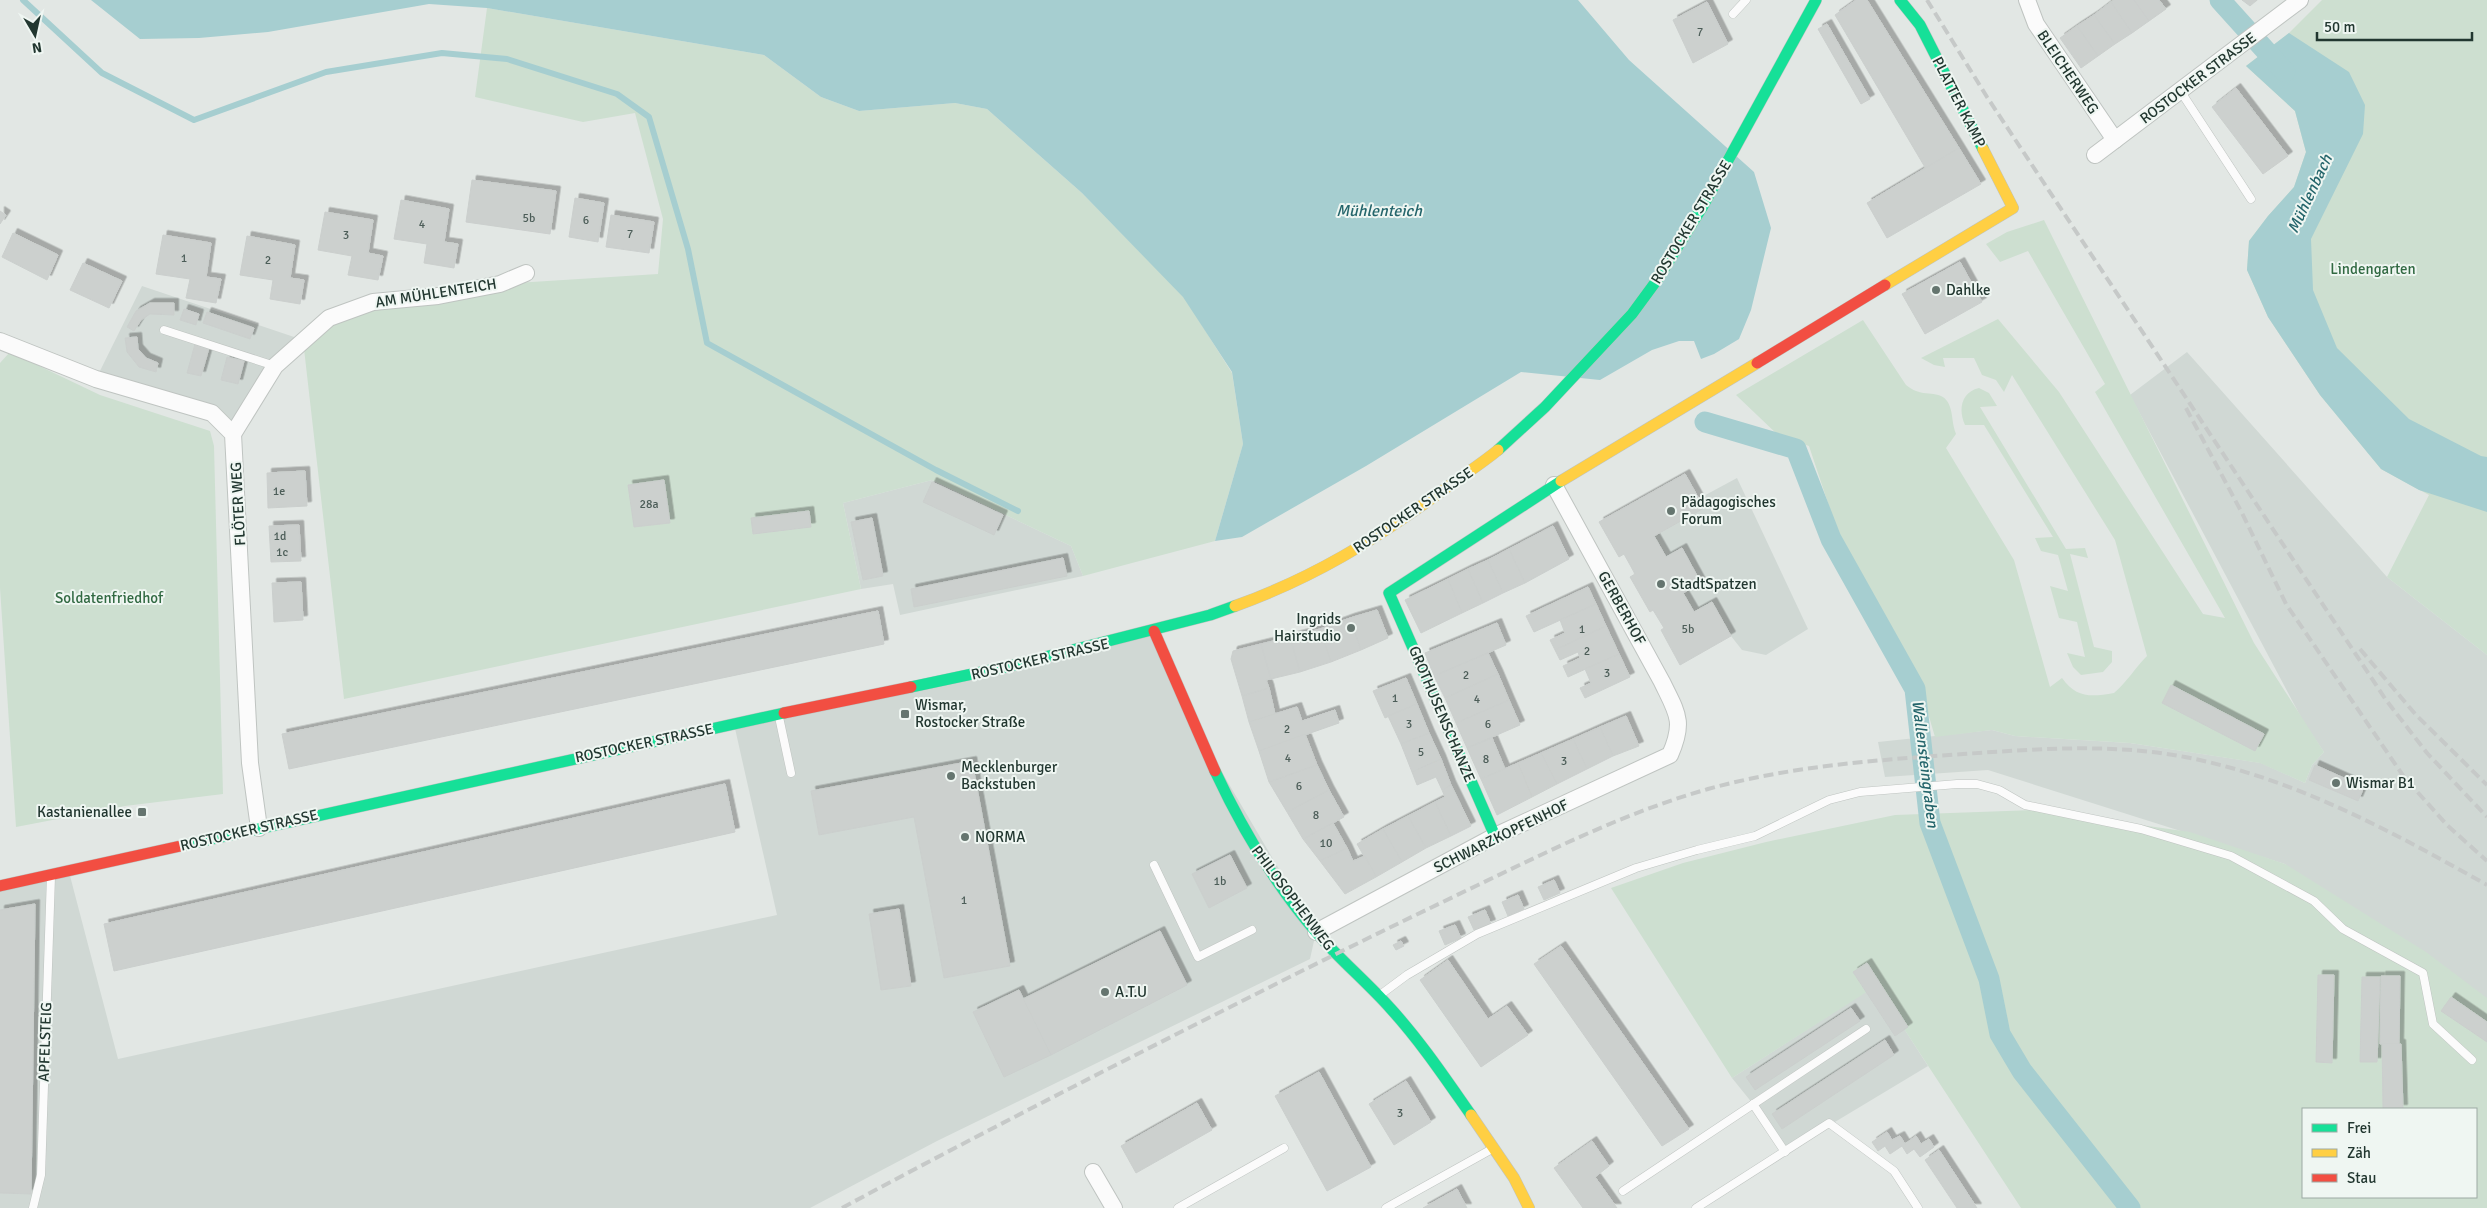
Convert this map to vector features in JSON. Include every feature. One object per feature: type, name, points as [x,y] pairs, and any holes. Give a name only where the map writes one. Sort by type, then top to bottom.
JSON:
[{"type":"street","name":"ROSTOCKER STRASSE","points":[[0,886],[778,714],[947,680],[1154,630],[1245,604],[1326,567],[1386,532],[1495,452],[1546,407],[1632,314],[1657,280],[1736,148],[1816,0]]},
{"type":"street","name":"PLATTER KAMP","points":[[1554,485],[2013,208],[1920,25],[1900,0]]},
{"type":"street","name":"BLEICHERWEG","points":[[2027,0],[2036,24],[2115,140]]},
{"type":"street","name":"ROSTOCKER STRASSE","points":[[2095,155],[2181,92],[2300,0]]},
{"type":"street","name":"AM MÜHLENTEICH","points":[[234,434],[275,366],[329,318],[373,302],[438,296],[500,284],[526,273]]},
{"type":"street","points":[[0,341],[96,379],[212,413],[234,434]]},
{"type":"street","name":"FLÖTER WEG","points":[[234,434],[250,763],[259,828]]},
{"type":"street","name":"GROTHUSENSCHANZE","points":[[1495,836],[1390,592],[1554,485]]},
{"type":"street","name":"GERBERHOF","points":[[1554,485],[1678,714],[1679,735]]},
{"type":"street","name":"PHILOSOPHENWEG","points":[[1154,630],[1190,718],[1239,822],[1257,853],[1316,932],[1426,1050],[1514,1178],[1530,1208]]},
{"type":"street","name":"SCHWARZKOPFENHOF","points":[[1316,932],[1495,836],[1670,755],[1679,735]]},
{"type":"street","points":[[1093,1172],[1114,1208]]},
{"type":"lane","points":[[1734,14],[1746,0]]},
{"type":"lane","points":[[2181,92],[2251,199]]},
{"type":"lane","points":[[164,330],[275,366]]},
{"type":"lane","points":[[778,714],[792,773]]},
{"type":"lane","points":[[1378,997],[1408,975],[1477,934],[1636,868],[1697,850],[1755,836],[1829,800],[1860,792],[1977,784],[1999,790],[2025,805],[2141,829],[2231,856],[2314,901],[2343,929],[2423,973],[2433,1024],[2472,1060]]},
{"type":"lane","points":[[1154,865],[1198,957],[1252,930]]},
{"type":"lane","name":"APFELSTEIG","points":[[33,1208],[41,1174],[50,876]]},
{"type":"lane","points":[[1623,1191],[1866,1029]]},
{"type":"lane","points":[[1753,1104],[1785,1152]]},
{"type":"lane","points":[[1696,1208],[1829,1123],[1894,1171],[1918,1208]]},
{"type":"lane","points":[[1178,1208],[1284,1148]]},
{"type":"lane","points":[[1386,1208],[1494,1148]]},
{"type":"shaded area","points":[[142,286],[303,340],[233,434],[212,413],[96,379]]},
{"type":"shaded area","points":[[2187,352],[2387,577],[2487,655],[2487,1098],[2477,1108],[2285,864],[1988,770],[1885,777],[1878,742],[1992,730],[2015,736],[2130,743],[2261,763],[2305,783],[2312,765],[2324,752],[2303,721],[2130,395]]},
{"type":"shaded area","points":[[1737,478],[1808,629],[1766,655],[1742,650],[1731,636],[1712,602],[1694,612],[1683,593],[1701,583],[1682,548],[1666,557],[1654,536],[1698,499]]},
{"type":"shaded area","points":[[932,480],[1071,546],[1083,576],[900,615],[893,584],[861,589],[843,503]]},
{"type":"shaded area","points":[[1154,631],[1190,718],[1316,932],[1310,959],[937,1141],[810,1208],[0,1208],[0,886],[69,872],[118,1059],[777,915],[734,724]]},
{"type":"shaded area","points":[[1876,985],[1928,1066],[1785,1152],[1753,1104],[1732,1078]]},
{"type":"green space","name":"Lindengarten","points":[[2322,0],[2487,0],[2487,655],[2387,577],[2429,495],[2381,469],[2320,395],[2268,317],[2247,270],[2249,241],[2294,187],[2306,152],[2295,111],[2246,66],[2289,33]]},
{"type":"green space","points":[[487,8],[764,55],[821,97],[859,111],[955,103],[987,109],[1082,193],[1184,297],[1232,373],[1243,444],[1215,541],[1083,576],[1071,546],[932,480],[843,503],[861,589],[344,699],[303,340],[329,318],[500,284],[658,274],[663,219],[635,113],[583,122],[475,97]]},
{"type":"green space","points":[[2044,220],[2254,643],[2324,752],[2312,765],[2305,783],[2260,763],[2130,743],[2015,736],[1992,730],[1935,737],[1918,679],[1838,533],[1809,446],[1779,436],[1736,395],[1863,320],[1906,385],[1916,391],[1936,394],[1948,402],[1956,434],[1946,448],[2014,560],[2050,687],[2062,678],[2067,685],[2079,693],[2098,695],[2114,693],[2147,656],[2115,540],[2012,375],[2004,392],[1996,380],[1982,375],[1974,358],[1943,358],[1945,367],[1934,365],[1921,358],[1998,319],[2059,392],[2203,614],[2225,618],[2095,392],[2105,384],[2028,251],[2000,262],[1986,244],[2007,232]]},
{"type":"green space","name":"Soldatenfriedhof","points":[[10,352],[100,395],[210,431],[214,446],[223,794],[125,806],[16,827],[0,588],[0,363]]},
{"type":"green space","points":[[1979,388],[1989,393],[1997,406],[1980,407],[2066,549],[2085,548],[2088,558],[2070,554],[2094,647],[2112,651],[2112,662],[2103,672],[2081,675],[2073,667],[2067,653],[2085,657],[2077,622],[2059,618],[2050,586],[2068,591],[2058,555],[2041,551],[2035,538],[2053,537],[1984,425],[1965,425],[1962,413],[1963,402],[1968,393]]},
{"type":"green space","points":[[2036,810],[2190,832],[2285,864],[2426,952],[2487,998],[2487,1208],[2021,1208],[1876,986],[1732,1078],[1611,888],[1683,863],[1766,842],[1895,815]]},
{"type":"water","name":"Mühlenteich","points":[[91,0],[1578,0],[1629,60],[1754,172],[1771,228],[1751,310],[1739,339],[1714,354],[1701,359],[1694,341],[1679,341],[1652,350],[1600,380],[1521,372],[1366,466],[1242,537],[1215,541],[1243,444],[1232,372],[1183,297],[1082,193],[987,109],[955,103],[859,111],[821,97],[764,55],[487,8],[429,4],[268,32],[199,38],[140,39]]},
{"type":"water","points":[[2289,33],[2349,72],[2365,105],[2363,134],[2311,239],[2313,290],[2337,348],[2409,419],[2481,456],[2487,457],[2487,512],[2419,490],[2381,469],[2320,395],[2268,317],[2247,270],[2249,241],[2294,187],[2306,152],[2295,111],[2246,66]]},
{"type":"building","points":[[1856,0],[1867,0],[1959,148],[1926,169],[1835,15]]},
{"type":"building","points":[[2114,0],[2134,0],[2149,21],[2132,33],[2111,2]]},
{"type":"building","points":[[2134,0],[2159,0],[2166,9],[2149,21]]},
{"type":"building","points":[[2242,0],[2257,0],[2250,6]]},
{"type":"building","points":[[1707,2],[1728,44],[1693,63],[1673,20]]},
{"type":"building","points":[[2111,2],[2132,33],[2115,44],[2094,15]]},
{"type":"building","points":[[2094,15],[2115,44],[2098,56],[2077,26]]},
{"type":"building","points":[[1827,24],[1870,99],[1861,104],[1818,29]]},
{"type":"building","points":[[2077,26],[2098,56],[2081,68],[2060,38]]},
{"type":"building","points":[[2236,88],[2288,156],[2263,174],[2212,107]]},
{"type":"building","points":[[1959,148],[1981,184],[1887,238],[1867,203]]},
{"type":"building","points":[[472,180],[556,191],[550,234],[466,222]]},
{"type":"building","points":[[575,198],[604,203],[598,242],[569,237]]},
{"type":"building","points":[[401,200],[449,209],[444,242],[458,244],[454,268],[424,263],[427,244],[394,239]]},
{"type":"building","points":[[0,211],[6,215],[0,224]]},
{"type":"building","points":[[325,212],[373,220],[368,253],[383,256],[378,280],[348,275],[352,256],[318,250]]},
{"type":"building","points":[[611,215],[654,222],[649,253],[606,247]]},
{"type":"building","points":[[13,233],[58,255],[47,280],[2,257]]},
{"type":"building","points":[[163,235],[211,243],[206,277],[221,279],[216,303],[186,298],[190,279],[156,274]]},
{"type":"building","points":[[247,236],[295,245],[290,278],[304,280],[300,304],[270,299],[273,280],[240,275]]},
{"type":"building","points":[[1960,262],[1982,302],[1925,334],[1902,294]]},
{"type":"building","points":[[83,263],[122,281],[109,308],[70,290]]},
{"type":"building","points":[[150,303],[174,303],[174,315],[150,314],[141,320],[134,331],[127,327],[136,311]]},
{"type":"building","points":[[184,309],[199,314],[196,325],[180,320]]},
{"type":"building","points":[[207,312],[254,328],[250,339],[203,323]]},
{"type":"building","points":[[137,337],[138,349],[146,358],[158,363],[156,372],[139,367],[127,352],[125,338]]},
{"type":"building","points":[[195,344],[209,348],[201,376],[187,373]]},
{"type":"building","points":[[227,357],[244,361],[238,384],[221,380]]},
{"type":"building","points":[[305,471],[307,506],[268,508],[267,473]]},
{"type":"building","points":[[1685,474],[1704,508],[1654,536],[1666,557],[1682,548],[1701,583],[1683,593],[1694,612],[1712,602],[1731,636],[1680,665],[1661,630],[1664,628],[1653,610],[1650,612],[1630,577],[1635,574],[1624,554],[1619,557],[1599,522]]},
{"type":"building","points":[[664,480],[670,523],[634,527],[628,485]]},
{"type":"building","points":[[932,482],[1003,515],[994,535],[923,502]]},
{"type":"building","points":[[809,511],[811,527],[753,534],[751,518]]},
{"type":"building","points":[[872,518],[883,576],[863,580],[851,522]]},
{"type":"building","points":[[299,525],[301,561],[271,562],[269,526]]},
{"type":"building","points":[[1553,526],[1569,559],[1525,583],[1509,549]]},
{"type":"building","points":[[1509,549],[1525,583],[1503,593],[1488,560]]},
{"type":"building","points":[[1063,558],[1067,576],[914,607],[911,589]]},
{"type":"building","points":[[1488,560],[1503,593],[1483,603],[1468,569]]},
{"type":"building","points":[[1468,569],[1483,603],[1462,613],[1448,579]]},
{"type":"building","points":[[1448,579],[1462,613],[1421,633],[1405,600]]},
{"type":"building","points":[[301,582],[303,620],[274,622],[272,583]]},
{"type":"building","points":[[1588,587],[1596,604],[1534,632],[1526,616]]},
{"type":"building","points":[[1596,604],[1606,626],[1555,650],[1550,640],[1565,633],[1560,620]]},
{"type":"building","points":[[1377,610],[1388,638],[1361,650],[1350,618]]},
{"type":"building","points":[[878,611],[884,644],[289,769],[282,734]]},
{"type":"building","points":[[1350,618],[1361,650],[1331,662],[1320,629]]},
{"type":"building","points":[[1497,623],[1506,645],[1434,676],[1425,653]]},
{"type":"building","points":[[1606,626],[1619,654],[1568,677],[1563,666],[1580,658],[1578,652],[1560,660],[1555,650]]},
{"type":"building","points":[[1320,629],[1331,662],[1300,672],[1290,637]]},
{"type":"building","points":[[1290,637],[1300,672],[1271,679],[1261,644]]},
{"type":"building","points":[[1261,644],[1271,679],[1266,680],[1269,688],[1242,696],[1231,659],[1233,651]]},
{"type":"building","points":[[1488,653],[1498,674],[1445,698],[1434,676]]},
{"type":"building","points":[[1619,654],[1630,677],[1585,698],[1580,688],[1591,683],[1585,669]]},
{"type":"building","points":[[1498,674],[1509,700],[1456,723],[1445,698]]},
{"type":"building","points":[[1406,678],[1417,704],[1385,718],[1373,691]]},
{"type":"building","points":[[2171,685],[2264,734],[2255,751],[2162,703]]},
{"type":"building","points":[[1269,688],[1275,714],[1249,722],[1242,696]]},
{"type":"building","points":[[1509,700],[1520,725],[1467,748],[1456,723]]},
{"type":"building","points":[[1417,704],[1429,733],[1401,744],[1388,716]]},
{"type":"building","points":[[1297,707],[1302,721],[1335,710],[1339,723],[1259,751],[1249,722]]},
{"type":"building","points":[[1626,716],[1639,746],[1613,756],[1600,727]]},
{"type":"building","points":[[1600,727],[1613,756],[1587,769],[1573,739]]},
{"type":"building","points":[[1429,733],[1441,759],[1412,772],[1401,744]]},
{"type":"building","points":[[1305,734],[1317,765],[1269,782],[1259,751]]},
{"type":"building","points":[[1492,738],[1505,769],[1481,779],[1467,748]]},
{"type":"building","points":[[1573,739],[1587,769],[1557,784],[1541,753]]},
{"type":"building","points":[[1541,753],[1557,784],[1532,797],[1518,763]]},
{"type":"building","points":[[1441,759],[1451,785],[1442,790],[1436,777],[1417,785],[1412,772]]},
{"type":"building","points":[[972,761],[1010,966],[944,978],[914,817],[819,835],[811,791]]},
{"type":"building","points":[[1518,763],[1532,797],[1497,815],[1481,779]]},
{"type":"building","points":[[1317,765],[1329,790],[1287,812],[1269,782]]},
{"type":"building","name":"Wismar B1","points":[[2315,765],[2364,787],[2358,801],[2309,780]]},
{"type":"building","points":[[725,784],[735,832],[114,971],[104,924]]},
{"type":"building","points":[[1451,785],[1471,826],[1451,836],[1435,802],[1445,797],[1442,790]]},
{"type":"building","points":[[1329,790],[1344,817],[1303,839],[1287,812]]},
{"type":"building","points":[[1435,802],[1451,836],[1426,848],[1408,816]]},
{"type":"building","points":[[1408,816],[1426,848],[1402,862],[1383,829]]},
{"type":"building","points":[[1333,823],[1347,848],[1320,861],[1303,839]]},
{"type":"building","points":[[1383,829],[1402,862],[1376,877],[1357,844]]},
{"type":"building","points":[[1347,848],[1353,861],[1365,856],[1376,877],[1345,894],[1320,861]]},
{"type":"building","points":[[1230,855],[1247,888],[1209,908],[1192,874]]},
{"type":"building","points":[[1554,880],[1560,893],[1544,900],[1538,887]]},
{"type":"building","points":[[1518,895],[1524,909],[1508,916],[1502,902]]},
{"type":"building","points":[[35,904],[31,1194],[0,1193],[0,910]]},
{"type":"building","points":[[899,909],[911,986],[881,990],[869,914]]},
{"type":"building","points":[[1485,910],[1491,924],[1474,930],[1468,917]]},
{"type":"building","points":[[1455,925],[1461,938],[1445,945],[1439,931]]},
{"type":"building","name":"A.T.U","points":[[1160,931],[1187,985],[1051,1055],[1023,999]]},
{"type":"building","points":[[1401,941],[1404,946],[1396,950],[1393,945]]},
{"type":"building","points":[[1561,946],[1689,1129],[1662,1146],[1534,964]]},
{"type":"building","points":[[1448,960],[1488,1019],[1507,1006],[1528,1035],[1481,1067],[1420,980]]},
{"type":"building","points":[[1867,963],[1908,1027],[1895,1036],[1853,972]]},
{"type":"building","points":[[2318,975],[2334,975],[2332,1063],[2316,1062]]},
{"type":"building","points":[[2381,976],[2400,976],[2399,1044],[2380,1044]]},
{"type":"building","points":[[2362,977],[2380,977],[2377,1062],[2360,1062]]},
{"type":"building","points":[[1019,990],[1051,1055],[1004,1077],[973,1012]]},
{"type":"building","points":[[2451,997],[2487,1022],[2487,1042],[2441,1011]]},
{"type":"building","points":[[1851,1008],[1860,1021],[1755,1090],[1746,1077]]},
{"type":"building","points":[[1885,1040],[1894,1055],[1782,1129],[1772,1114]]},
{"type":"building","points":[[2382,1044],[2401,1044],[2403,1108],[2383,1108]]},
{"type":"building","points":[[1319,1072],[1371,1167],[1327,1191],[1275,1096]]},
{"type":"building","points":[[1406,1081],[1431,1122],[1394,1145],[1369,1104]]},
{"type":"building","points":[[1197,1103],[1212,1130],[1136,1173],[1121,1146]]},
{"type":"building","points":[[1887,1132],[1892,1140],[1900,1136],[1905,1144],[1916,1136],[1921,1144],[1929,1139],[1934,1147],[1920,1157],[1914,1149],[1907,1154],[1902,1146],[1890,1154],[1885,1146],[1878,1151],[1872,1142]]},
{"type":"building","points":[[1592,1141],[1609,1166],[1595,1177],[1617,1208],[1583,1208],[1554,1168]]},
{"type":"building","points":[[1939,1150],[1977,1208],[1957,1208],[1925,1160]]},
{"type":"building","points":[[1457,1189],[1467,1208],[1423,1208]]},
{"type":"waterway","points":[[23,0],[102,73],[194,120],[326,72],[442,53],[507,59],[617,94],[649,117],[688,249],[707,343],[936,470],[1018,511]]},
{"type":"waterway","name":"Mühlenbach","points":[[2220,0],[2285,72]]},
{"type":"waterway","name":"Wallensteingraben","points":[[1705,422],[1796,449],[1831,539],[1915,689],[1930,823],[1989,979],[2000,1034],[2022,1071],[2130,1208]]},
{"type":"railway","points":[[1927,0],[1987,97],[2386,700],[2427,753],[2487,817]]},
{"type":"railway","points":[[2186,408],[2242,513],[2286,604],[2404,777],[2447,825],[2487,861]]},
{"type":"railway","points":[[2360,649],[2416,715],[2487,785]]},
{"type":"railway","points":[[842,1208],[1051,1098],[1423,911],[1619,820],[1678,798],[1739,781],[1834,765],[2019,750],[2074,748],[2158,753],[2225,766],[2303,792],[2378,826],[2487,885]]},
{"type":"traffic: fast","points":[[1498,450],[1545,407],[1632,314],[1657,280],[1703,206],[1816,0]]},
{"type":"traffic: fast","points":[[1900,0],[1920,25],[1983,149]]},
{"type":"traffic: fast","points":[[1495,836],[1389,593],[1561,481]]},
{"type":"traffic: fast","points":[[911,687],[1010,666],[1210,615],[1235,606]]},
{"type":"traffic: fast","points":[[185,845],[784,713]]},
{"type":"traffic: fast","points":[[1215,771],[1248,835],[1286,894],[1325,942],[1382,999],[1402,1022],[1471,1115]]},
{"type":"traffic: slow","points":[[1885,285],[2013,208],[1983,149]]},
{"type":"traffic: slow","points":[[1561,481],[1757,363]]},
{"type":"traffic: slow","points":[[1235,606],[1291,583],[1368,542],[1498,450]]},
{"type":"traffic: slow","points":[[1471,1115],[1514,1178],[1529,1208]]},
{"type":"traffic: jam","points":[[1757,363],[1885,285]]},
{"type":"traffic: jam","points":[[1154,631],[1215,771]]},
{"type":"traffic: jam","points":[[784,713],[911,687]]},
{"type":"traffic: jam","points":[[0,886],[185,845]]},
{"type":"place","name":"Dahlke","points":[[1936,290]]},
{"type":"place","name":"Pädagogisches Forum","points":[[1671,511]]},
{"type":"place","name":"StadtSpatzen","points":[[1661,584]]},
{"type":"place","name":"Ingrids Hairstudio","points":[[1351,628]]},
{"type":"place","name":"Wismar, Rostocker Straße","points":[[905,714]]},
{"type":"place","name":"Mecklenburger Backstuben","points":[[951,776]]},
{"type":"place","name":"Wismar B1","points":[[2336,783]]},
{"type":"place","name":"Kastanienallee","points":[[142,812]]},
{"type":"place","name":"NORMA","points":[[965,837]]},
{"type":"place","name":"A.T.U","points":[[1105,992]]}]
